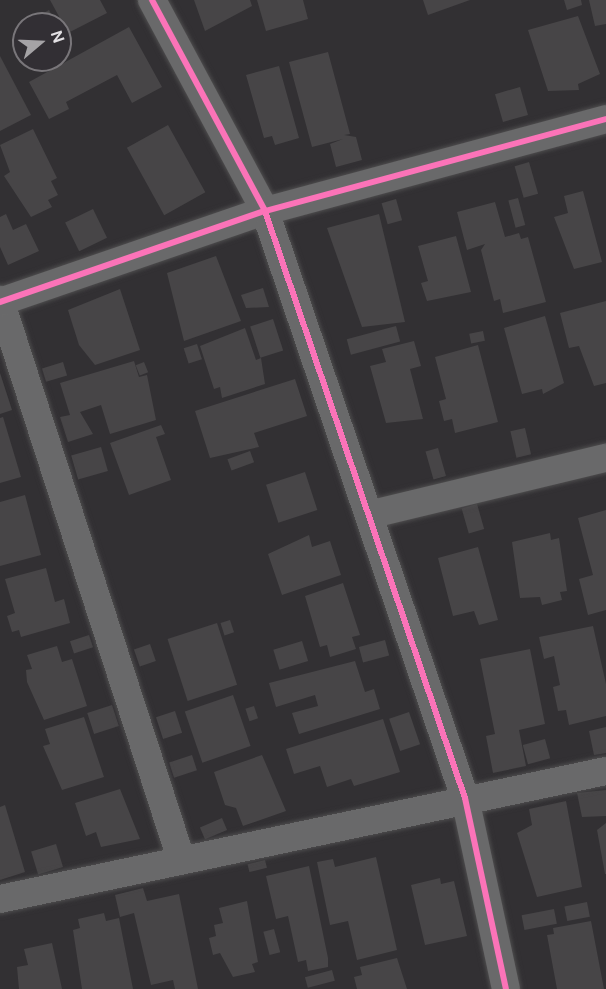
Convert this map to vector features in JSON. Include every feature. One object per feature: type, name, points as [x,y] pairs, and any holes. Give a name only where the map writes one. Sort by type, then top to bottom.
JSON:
[{"type":"street","points":[[152,0],[265,212],[372,514],[465,798],[506,989]]},
{"type":"street","points":[[182,859],[0,301],[265,212],[606,119]]},
{"type":"street","points":[[372,514],[606,458]]},
{"type":"street","points":[[0,899],[465,798],[606,771]]},
{"type":"building","points":[[50,0],[100,0],[107,13],[72,31],[72,12],[57,12]]},
{"type":"building","points":[[194,0],[250,0],[252,6],[205,31]]},
{"type":"building","points":[[257,0],[303,0],[308,19],[266,31]]},
{"type":"building","points":[[423,0],[470,0],[428,15]]},
{"type":"building","points":[[564,0],[581,0],[582,5],[567,10]]},
{"type":"building","points":[[589,0],[606,0],[606,24],[595,26]]},
{"type":"building","points":[[578,16],[600,74],[578,84],[579,90],[548,91],[528,30]]},
{"type":"building","points":[[129,27],[162,87],[132,103],[117,75],[66,102],[69,109],[49,119],[29,82],[47,72],[72,72],[72,58]]},
{"type":"building","points":[[328,52],[350,134],[344,135],[356,137],[362,160],[336,167],[330,144],[343,139],[312,147],[289,62]]},
{"type":"building","points":[[0,56],[31,115],[0,131]]},
{"type":"building","points":[[279,66],[299,138],[275,145],[272,136],[264,138],[246,75]]},
{"type":"building","points":[[520,87],[528,115],[503,122],[495,94]]},
{"type":"building","points":[[168,125],[205,192],[164,215],[127,148]]},
{"type":"building","points":[[33,129],[57,178],[51,181],[58,195],[48,200],[52,207],[31,217],[4,176],[10,172],[0,145]]},
{"type":"building","points":[[529,162],[538,194],[524,198],[515,166]]},
{"type":"building","points":[[583,191],[602,262],[574,269],[554,217],[568,213],[564,196]]},
{"type":"building","points":[[518,198],[525,225],[516,228],[508,201]]},
{"type":"building","points":[[396,199],[402,220],[388,224],[382,203]]},
{"type":"building","points":[[495,202],[505,237],[519,233],[521,239],[528,237],[546,302],[503,313],[500,299],[494,301],[481,250],[485,244],[467,250],[457,212]]},
{"type":"building","points":[[93,209],[107,238],[79,251],[65,223]]},
{"type":"building","points":[[6,214],[13,230],[26,224],[39,251],[8,265],[0,247],[0,217]]},
{"type":"building","points":[[379,214],[405,322],[362,327],[327,228]]},
{"type":"building","points":[[456,236],[471,292],[427,301],[421,283],[428,281],[418,246]]},
{"type":"building","points":[[216,256],[241,321],[184,341],[167,273]]},
{"type":"building","points":[[263,288],[269,307],[246,308],[241,295]]},
{"type":"building","points":[[120,289],[140,350],[95,365],[79,345],[68,310]]},
{"type":"building","points":[[606,301],[606,383],[594,386],[579,346],[569,348],[560,313]]},
{"type":"building","points":[[545,316],[564,383],[543,394],[542,389],[522,394],[504,328]]},
{"type":"building","points":[[273,319],[283,350],[260,358],[250,326]]},
{"type":"building","points":[[396,326],[400,341],[351,355],[347,339]]},
{"type":"building","points":[[245,328],[256,360],[261,358],[265,384],[222,398],[220,387],[214,389],[200,346]]},
{"type":"building","points":[[483,331],[485,341],[471,343],[469,334]]},
{"type":"building","points":[[414,341],[421,366],[410,369],[423,419],[386,423],[370,366],[386,362],[382,349]]},
{"type":"building","points":[[197,344],[202,359],[189,364],[184,348]]},
{"type":"building","points":[[478,345],[498,422],[455,433],[452,419],[444,421],[439,401],[446,399],[435,357]]},
{"type":"building","points":[[134,361],[139,377],[147,375],[156,420],[110,434],[101,405],[80,412],[93,434],[68,442],[60,417],[70,415],[60,383]]},
{"type":"building","points":[[63,362],[67,375],[46,382],[42,368]]},
{"type":"building","points":[[144,362],[148,372],[140,376],[136,365]]},
{"type":"building","points":[[0,373],[12,410],[0,414]]},
{"type":"building","points":[[295,379],[307,416],[254,433],[259,447],[210,458],[195,411]]},
{"type":"building","points":[[3,417],[21,477],[0,483],[0,418]]},
{"type":"building","points":[[161,425],[165,434],[156,437],[171,480],[129,495],[110,443]]},
{"type":"building","points":[[525,428],[531,454],[516,458],[510,431]]},
{"type":"building","points":[[101,447],[108,471],[78,480],[71,456]]},
{"type":"building","points":[[438,448],[446,476],[433,479],[426,452]]},
{"type":"building","points":[[250,451],[254,462],[232,470],[227,459]]},
{"type":"building","points":[[305,472],[317,510],[278,523],[266,485]]},
{"type":"building","points":[[25,495],[41,555],[0,566],[0,502]]},
{"type":"building","points":[[477,504],[484,529],[469,533],[462,508]]},
{"type":"building","points":[[606,510],[606,610],[588,615],[579,579],[593,575],[578,518]]},
{"type":"building","points":[[550,533],[551,540],[559,538],[567,591],[560,592],[562,600],[542,605],[540,597],[520,598],[512,542]]},
{"type":"building","points":[[309,535],[312,547],[330,541],[341,575],[282,595],[268,554]]},
{"type":"building","points":[[478,547],[498,620],[479,625],[474,611],[453,616],[438,558]]},
{"type":"building","points":[[46,568],[55,602],[64,599],[70,623],[21,637],[19,630],[12,632],[7,616],[15,613],[5,579]]},
{"type":"building","points":[[343,583],[360,635],[352,637],[356,649],[330,657],[327,645],[320,647],[305,596]]},
{"type":"building","points":[[230,620],[234,632],[225,635],[220,623]]},
{"type":"building","points":[[217,623],[237,685],[188,701],[168,639]]},
{"type":"building","points":[[593,626],[606,684],[606,716],[569,725],[566,710],[558,711],[553,687],[560,685],[554,656],[544,659],[539,637]]},
{"type":"building","points":[[89,635],[93,647],[74,654],[70,641]]},
{"type":"building","points":[[385,640],[389,655],[363,662],[359,647]]},
{"type":"building","points":[[302,641],[308,661],[279,670],[273,650]]},
{"type":"building","points":[[150,644],[156,661],[140,667],[134,650]]},
{"type":"building","points":[[57,646],[62,662],[72,659],[87,706],[44,720],[27,682],[26,670],[32,669],[27,655]]},
{"type":"building","points":[[530,649],[545,724],[519,730],[526,766],[493,773],[486,736],[495,734],[480,659]]},
{"type":"building","points":[[355,661],[365,692],[374,689],[380,709],[299,734],[292,713],[318,706],[315,695],[276,707],[269,683]]},
{"type":"building","points":[[233,695],[251,746],[202,763],[185,712]]},
{"type":"building","points":[[112,705],[119,726],[94,734],[87,713]]},
{"type":"building","points":[[254,706],[258,718],[249,721],[245,709]]},
{"type":"building","points":[[175,711],[182,733],[163,739],[156,717]]},
{"type":"building","points":[[409,712],[420,744],[400,751],[389,719]]},
{"type":"building","points":[[84,717],[104,777],[62,790],[43,746],[50,744],[45,729]]},
{"type":"building","points":[[383,719],[400,772],[354,786],[351,779],[327,787],[320,766],[294,774],[286,749]]},
{"type":"building","points":[[606,727],[606,753],[594,755],[589,731]]},
{"type":"building","points":[[545,739],[550,758],[528,764],[523,745]]},
{"type":"building","points":[[192,755],[197,770],[174,778],[169,762]]},
{"type":"building","points":[[262,755],[286,811],[243,826],[236,808],[225,805],[214,772]]},
{"type":"building","points":[[120,789],[140,839],[101,847],[96,832],[86,836],[75,803]]},
{"type":"building","points":[[606,790],[606,816],[582,817],[577,793]]},
{"type":"building","points":[[566,801],[582,887],[537,897],[517,833],[532,825],[529,809]]},
{"type":"building","points":[[5,805],[25,872],[0,880],[0,807]]},
{"type":"building","points":[[222,818],[227,830],[205,839],[200,827]]},
{"type":"building","points":[[606,823],[606,874],[605,874],[597,830]]},
{"type":"building","points":[[56,844],[63,867],[38,875],[31,852]]},
{"type":"building","points":[[376,857],[397,950],[357,960],[348,921],[330,925],[317,862],[333,859],[335,867]]},
{"type":"building","points":[[265,860],[267,868],[249,872],[248,864]]},
{"type":"building","points":[[309,866],[328,967],[308,971],[306,960],[298,962],[288,916],[276,919],[266,876]]},
{"type":"building","points":[[440,878],[441,884],[454,881],[467,936],[425,945],[411,885]]},
{"type":"building","points":[[143,888],[147,901],[179,894],[198,989],[175,989],[173,980],[151,985],[134,913],[120,917],[115,895]]},
{"type":"building","points":[[247,901],[258,962],[252,964],[255,972],[233,977],[220,953],[213,955],[209,938],[216,936],[214,925],[223,923],[219,908]]},
{"type":"building","points":[[587,902],[590,917],[567,921],[564,906]]},
{"type":"building","points":[[554,909],[557,924],[524,930],[522,915]]},
{"type":"building","points":[[104,913],[106,921],[119,918],[133,989],[82,989],[73,930],[80,928],[78,919]]},
{"type":"building","points":[[591,921],[604,989],[557,989],[547,935],[554,934],[553,928]]},
{"type":"building","points":[[274,929],[280,952],[270,955],[263,932]]},
{"type":"building","points":[[52,943],[62,989],[19,989],[17,967],[28,965],[24,949]]},
{"type":"building","points":[[397,958],[407,989],[357,989],[354,977],[362,975],[360,967]]},
{"type":"building","points":[[332,970],[335,981],[308,988],[305,977]]},
{"type":"cycle path","points":[[152,0],[265,211],[465,798],[506,989]]},
{"type":"cycle path","points":[[0,302],[265,211],[606,119]]}]
